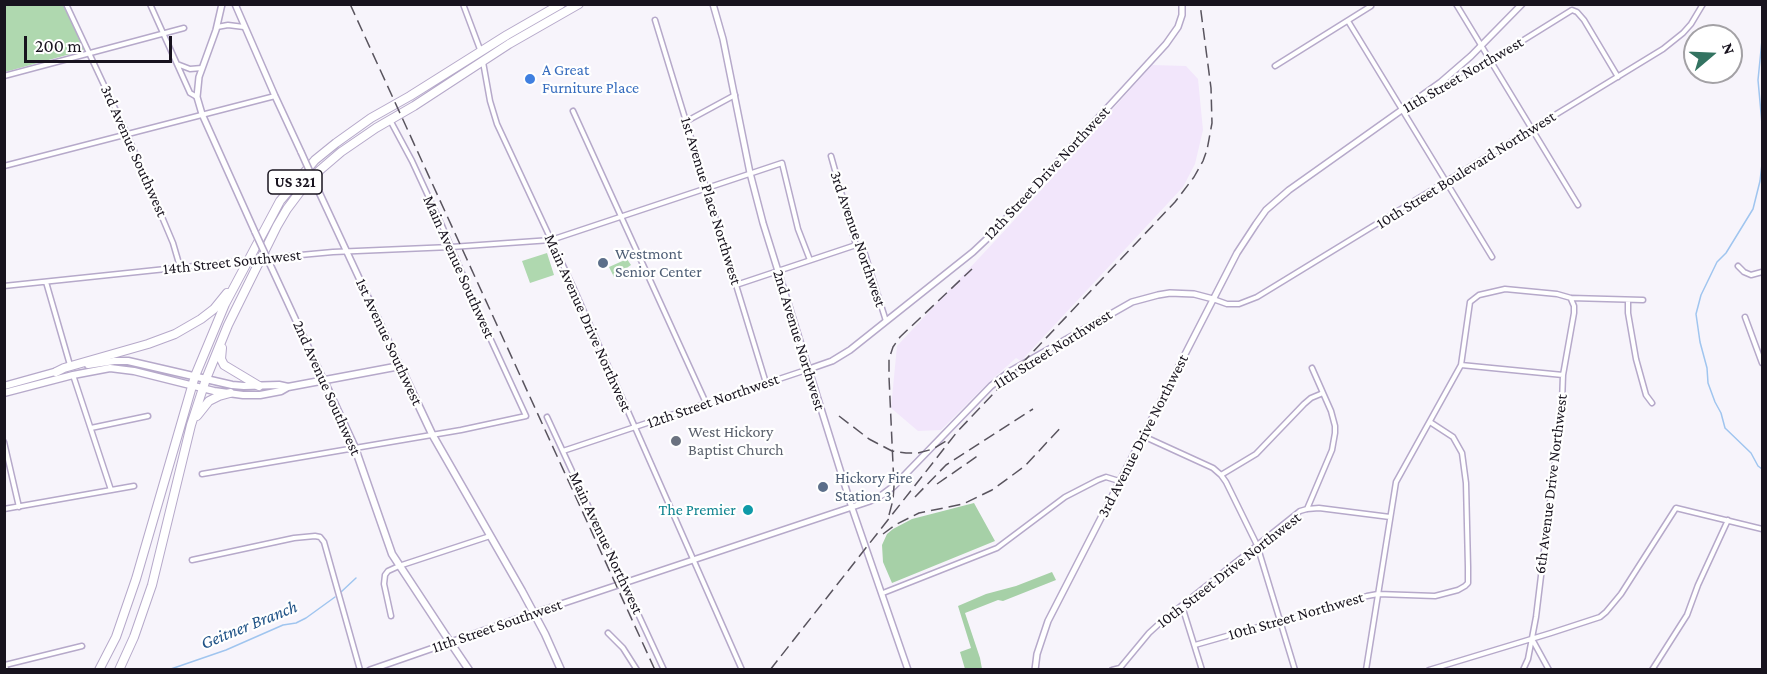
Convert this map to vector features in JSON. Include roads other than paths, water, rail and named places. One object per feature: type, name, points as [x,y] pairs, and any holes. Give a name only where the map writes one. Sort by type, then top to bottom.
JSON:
[{"type":"highway","name":"US 321","points":[[97,669],[117,624],[122,619],[136,579],[195,376],[214,328],[280,201],[315,160],[371,118],[561,4]]},
{"type":"highway","name":"US 321","points":[[119,669],[134,637],[152,585],[191,425],[206,379],[228,325],[277,226],[302,189],[341,152],[390,119],[579,4]]},
{"type":"highway","points":[[56,372],[148,344],[187,328],[214,309],[236,283]]},
{"type":"highway","points":[[228,325],[220,352],[224,365],[259,386]]},
{"type":"highway","points":[[191,425],[209,401],[230,393]]},
{"type":"main road","name":"2nd Avenue Southwest","points":[[222,4],[217,27],[199,77],[197,97],[202,114],[355,448],[386,540],[399,566],[470,669]]},
{"type":"main road","name":"1st Avenue Southwest","points":[[235,4],[275,96],[432,434],[534,613],[561,669]]},
{"type":"main road","name":"12th Street Drive Northwest","points":[[886,321],[973,252],[1009,217],[1173,36],[1182,15],[1182,4]]},
{"type":"main road","points":[[1429,91],[1456,70],[1522,4]]},
{"type":"main road","name":"2nd Avenue Northwest","points":[[713,5],[723,39],[750,173],[778,272],[852,508],[908,669]]},
{"type":"main road","name":"11th Street Northwest","points":[[1266,210],[1305,177],[1429,91]]},
{"type":"main road","name":"3rd Avenue Drive Northwest","points":[[1035,669],[1037,654],[1048,621],[1213,299],[1245,239],[1266,210]]},
{"type":"main road","name":"11th Street Northwest","points":[[625,584],[873,500],[894,486],[991,386],[1003,377],[1123,307],[1141,299],[1170,293],[1194,294],[1213,299]]},
{"type":"main road","name":"12th Street Northwest","points":[[809,369],[843,356],[886,321]]},
{"type":"main road","points":[[4,386],[56,372],[114,361],[138,363],[232,385],[288,387],[400,366]]},
{"type":"main road","points":[[4,393],[104,369],[134,371],[243,395],[282,392],[288,387]]},
{"type":"main road","name":"11th Street Southwest","points":[[370,669],[625,584]]},
{"type":"main road","points":[[5,664],[6,669]]},
{"type":"street","name":"3rd Avenue Southwest","points":[[66,4],[127,134],[173,243],[180,267]]},
{"type":"street","name":"2nd Avenue Southwest","points":[[150,4],[190,93],[197,97]]},
{"type":"street","name":"Main Avenue Drive Northwest","points":[[463,4],[481,51],[494,117],[742,669]]},
{"type":"street","points":[[1456,4],[1578,205]]},
{"type":"street","name":"10th Street Boulevard Northwest","points":[[1213,299],[1227,304],[1252,301],[1673,42],[1691,24],[1703,4]]},
{"type":"street","points":[[1275,66],[1371,6]]},
{"type":"street","name":"11th Street Northwest","points":[[1429,91],[1448,87],[1569,10],[1575,10],[1584,20],[1618,77]]},
{"type":"street","name":"1st Avenue Place Northwest","points":[[655,20],[766,383]]},
{"type":"street","points":[[1348,21],[1492,257]]},
{"type":"street","points":[[217,27],[228,25],[244,27]]},
{"type":"street","points":[[4,76],[184,28]]},
{"type":"street","points":[[175,61],[185,69],[202,68]]},
{"type":"street","points":[[687,121],[735,95]]},
{"type":"street","points":[[4,165],[275,96]]},
{"type":"street","points":[[573,111],[706,403]]},
{"type":"street","name":"Main Avenue Southwest","points":[[390,119],[461,267],[526,416],[432,434]]},
{"type":"street","name":"3rd Avenue Northwest","points":[[831,156],[856,245],[864,251],[886,321]]},
{"type":"street","name":"14th Street Southwest","points":[[4,286],[267,258],[550,240],[782,163],[798,229],[810,260]]},
{"type":"street","points":[[736,285],[856,245]]},
{"type":"street","points":[[1738,266],[1751,275],[1762,272]]},
{"type":"street","points":[[46,282],[70,366]]},
{"type":"street","points":[[1366,669],[1396,482],[1461,365],[1468,307],[1472,299],[1491,291],[1505,290],[1557,294],[1571,298],[1643,300]]},
{"type":"street","name":"6th Avenue Drive Northwest","points":[[1523,669],[1528,659],[1532,639],[1562,403],[1563,375],[1574,313],[1571,298]]},
{"type":"street","points":[[1628,300],[1636,359],[1646,395],[1652,403]]},
{"type":"street","points":[[1745,317],[1762,361]]},
{"type":"street","points":[[1461,365],[1563,375]]},
{"type":"street","points":[[1307,509],[1334,442],[1335,426],[1312,368]]},
{"type":"street","name":"12th Street Northwest","points":[[563,451],[809,369]]},
{"type":"street","points":[[73,375],[111,490]]},
{"type":"street","points":[[1221,475],[1256,454],[1304,404],[1323,393]]},
{"type":"street","points":[[91,428],[148,416]]},
{"type":"street","name":"Main Avenue Northwest","points":[[547,417],[664,669]]},
{"type":"street","name":"10th Street Northwest","points":[[1195,645],[1367,596],[1378,594],[1435,596],[1458,591],[1467,583],[1466,483],[1462,453],[1453,437],[1430,422]]},
{"type":"street","points":[[202,474],[432,434]]},
{"type":"street","points":[[1143,436],[1204,463],[1221,475],[1257,544],[1295,669]]},
{"type":"street","points":[[4,442],[19,507]]},
{"type":"street","points":[[883,593],[997,548],[1065,497],[1098,480],[1106,477],[1119,481]]},
{"type":"street","points":[[4,509],[134,486]]},
{"type":"street","name":"10th Street Drive Northwest","points":[[1120,669],[1149,633],[1300,511],[1319,508],[1390,517]]},
{"type":"street","points":[[1429,669],[1594,620],[1606,612],[1621,594],[1676,508],[1762,529]]},
{"type":"street","points":[[1652,669],[1687,615],[1728,520]]},
{"type":"street","points":[[391,616],[385,589],[388,571],[490,536]]},
{"type":"street","points":[[192,560],[294,538],[320,537],[324,542],[360,669]]},
{"type":"street","points":[[1182,606],[1202,669]]},
{"type":"street","points":[[608,633],[637,669]]},
{"type":"street","points":[[1532,639],[1549,669]]},
{"type":"street","points":[[5,664],[82,646]]},
{"type":"street","points":[[1455,662],[1457,669]]},
{"type":"street","points":[[1112,669],[1120,669]]},
{"type":"waterway","points":[[1762,40],[1758,80],[1762,124]]},
{"type":"waterway","points":[[1762,164],[1753,209],[1726,253],[1717,262],[1701,295],[1696,314],[1708,383],[1725,428],[1751,453],[1762,469]]},
{"type":"waterway","name":"Geitner Branch","points":[[341,592],[356,578]]},
{"type":"waterway","name":"Geitner Branch","points":[[168,670],[226,650],[283,625],[296,623],[335,597]]},
{"type":"railway","points":[[350,4],[655,670]]},
{"type":"railway","points":[[770,670],[957,432],[1175,202],[1194,177],[1207,150],[1212,123],[1211,88],[1200,4]]},
{"type":"railway","points":[[889,515],[894,486],[889,377],[889,359],[893,347],[900,337],[972,269]]},
{"type":"railway","points":[[915,497],[946,465],[1033,409]]},
{"type":"railway","points":[[839,416],[869,439],[892,451],[918,453],[933,449],[946,441]]},
{"type":"railway","points":[[883,534],[919,513],[963,504],[992,490],[1025,466],[1063,425]]},
{"type":"railway","points":[[937,484],[979,455]]},
{"type":"place","name":"A Great Furniture Place","points":[[530,79]]},
{"type":"place","name":"Westmont Senior Center","points":[[603,263]]},
{"type":"place","name":"West Hickory Baptist Church","points":[[676,441]]},
{"type":"place","name":"Hickory Fire Station 3","points":[[823,487]]},
{"type":"place","name":"The Premier","points":[[748,510]]}]
